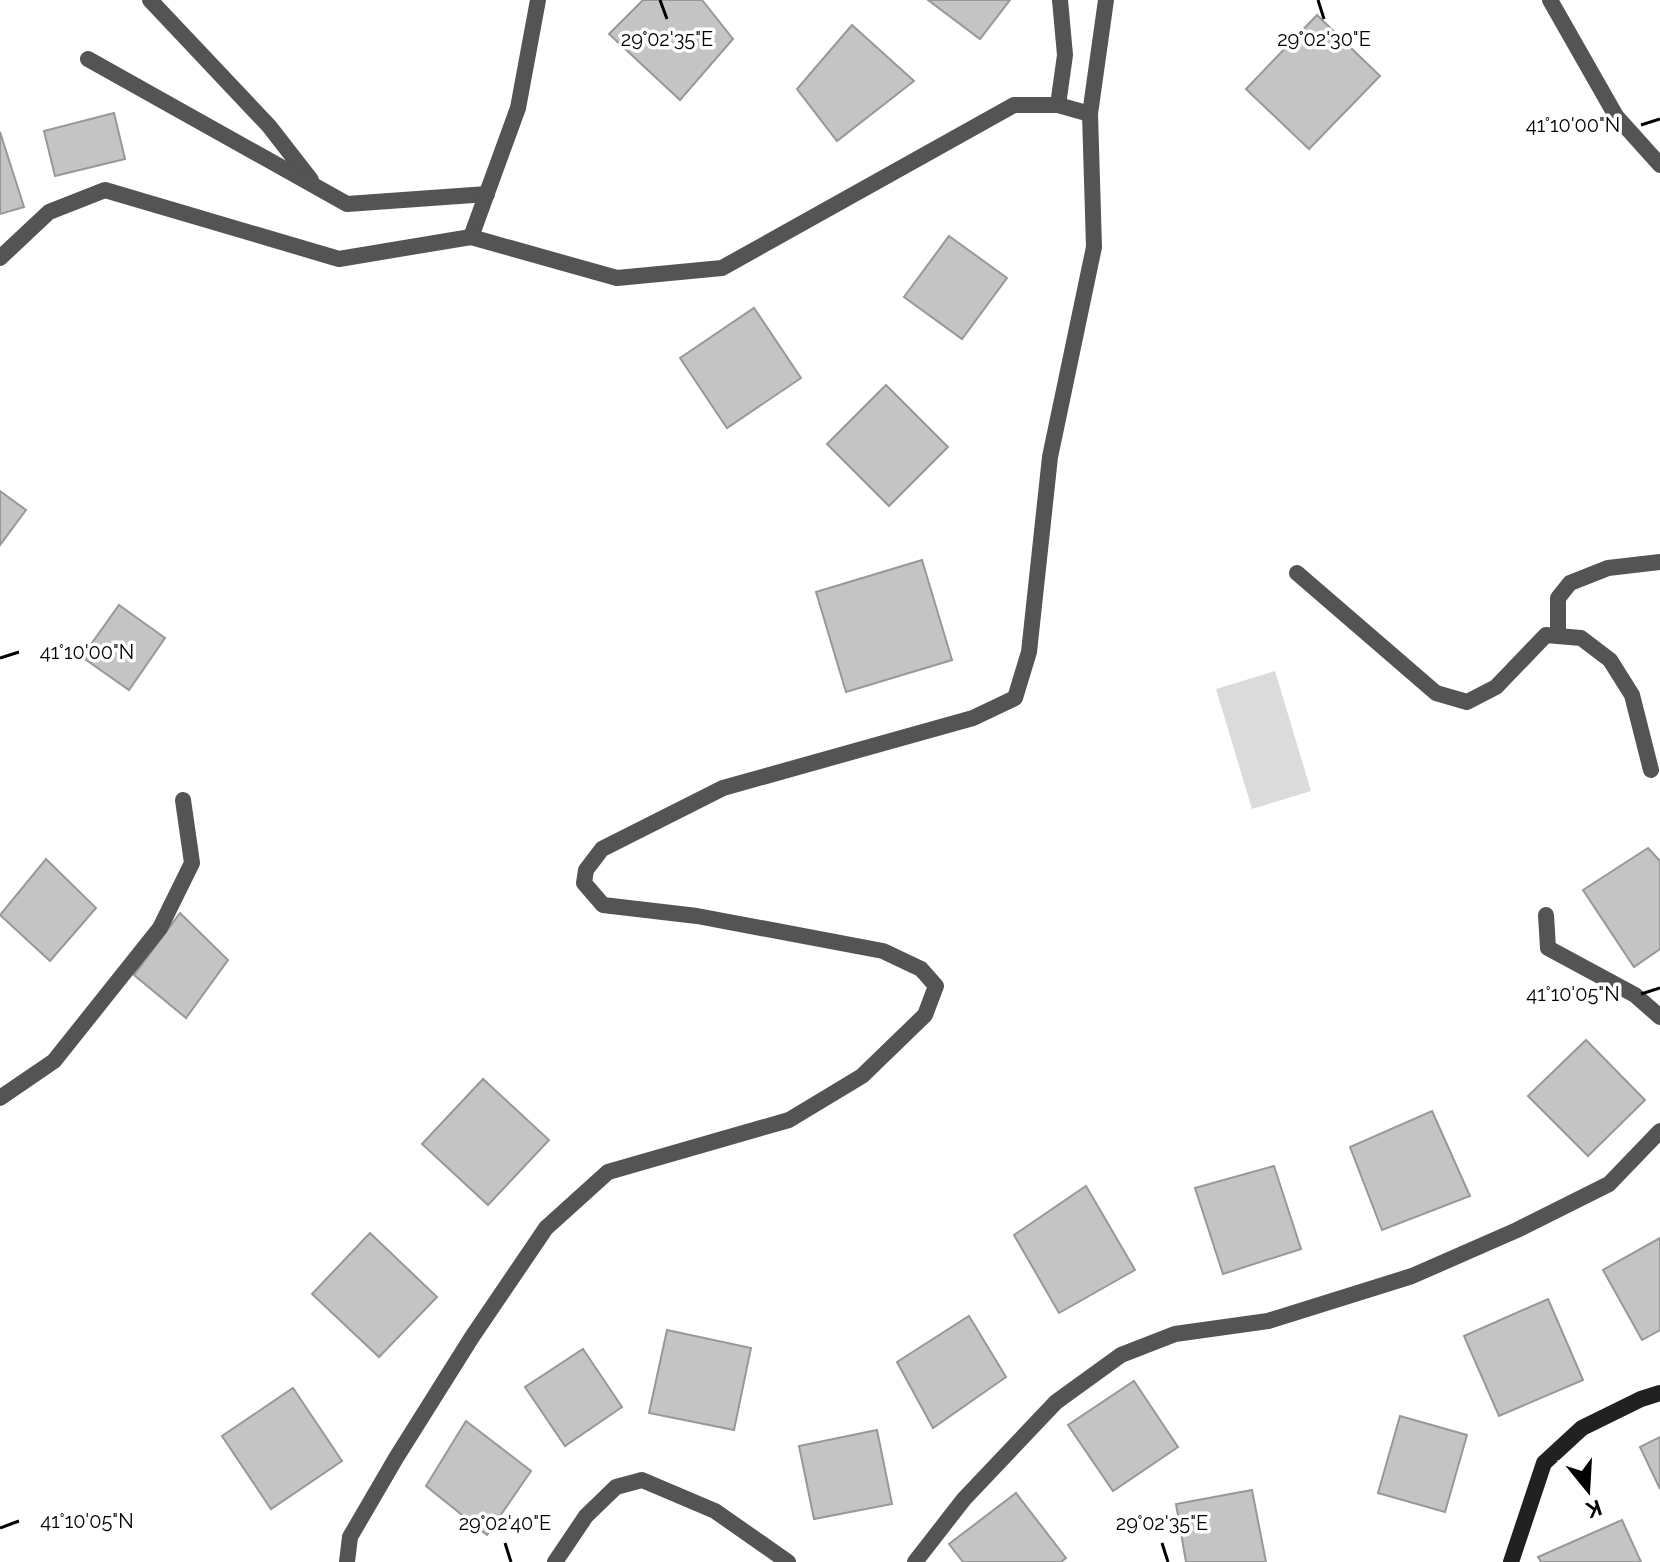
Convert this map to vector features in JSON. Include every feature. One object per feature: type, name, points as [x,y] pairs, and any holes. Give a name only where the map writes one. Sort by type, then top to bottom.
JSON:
[{"type":"street","points":[[150,0],[269,126],[316,187]]},
{"type":"street","points":[[471,237],[518,108],[538,0]]},
{"type":"street","points":[[1058,105],[1065,55],[1060,0]]},
{"type":"street","points":[[347,1562],[350,1537],[396,1458],[472,1337],[546,1228],[608,1172],[789,1120],[862,1076],[925,1015],[936,986],[921,969],[883,951],[697,916],[603,905],[584,883],[586,870],[602,849],[723,788],[973,718],[1015,698],[1029,652],[1050,457],[1094,247],[1090,114],[1106,0]]},
{"type":"street","points":[[1550,0],[1616,116],[1660,165]]},
{"type":"street","points":[[88,59],[347,204],[487,194]]},
{"type":"street","points":[[0,258],[49,212],[105,190],[339,259],[471,237],[617,278],[722,268],[1014,105],[1058,105],[1090,114]]},
{"type":"street","points":[[1558,636],[1558,598],[1570,583],[1608,568],[1660,562]]},
{"type":"street","points":[[1297,573],[1436,693],[1467,702],[1496,687],[1546,635],[1581,638],[1610,660],[1632,695],[1651,770]]},
{"type":"street","points":[[0,1098],[54,1061],[160,928],[192,863],[183,800]]},
{"type":"street","points":[[1546,915],[1548,948],[1635,995],[1660,1017]]},
{"type":"street","points":[[915,1562],[964,1499],[1056,1402],[1121,1355],[1175,1334],[1268,1321],[1412,1276],[1517,1230],[1609,1184],[1660,1131]]},
{"type":"street","points":[[1511,1562],[1544,1463],[1582,1428],[1660,1393]]},
{"type":"street","points":[[555,1562],[586,1516],[616,1487],[642,1480],[715,1511],[788,1562]]},
{"type":"shaded area","points":[[1275,671],[1311,791],[1252,809],[1216,689]]},
{"type":"building","points":[[643,0],[702,0],[733,39],[680,100],[609,34]]},
{"type":"building","points":[[928,0],[1010,0],[980,39]]},
{"type":"building","points":[[1317,15],[1380,76],[1309,149],[1246,89]]},
{"type":"building","points":[[852,25],[914,81],[837,141],[797,89]]},
{"type":"building","points":[[114,113],[125,159],[55,176],[44,131]]},
{"type":"building","points":[[0,132],[24,207],[0,214]]},
{"type":"building","points":[[949,236],[1007,278],[962,339],[904,297]]},
{"type":"building","points":[[754,308],[801,378],[727,428],[680,358]]},
{"type":"building","points":[[886,385],[948,447],[889,506],[827,444]]},
{"type":"building","points":[[0,491],[26,510],[0,545]]},
{"type":"building","points":[[922,560],[952,660],[846,692],[816,592]]},
{"type":"building","points":[[119,605],[165,638],[129,690],[82,657]]},
{"type":"building","points":[[1648,848],[1660,861],[1660,949],[1634,967],[1583,890]]},
{"type":"building","points":[[46,859],[96,908],[50,961],[0,915]]},
{"type":"building","points":[[180,913],[228,960],[186,1018],[134,975]]},
{"type":"building","points":[[1586,1040],[1645,1100],[1588,1156],[1528,1096]]},
{"type":"building","points":[[483,1079],[549,1140],[488,1205],[422,1144]]},
{"type":"building","points":[[1432,1111],[1470,1196],[1382,1230],[1350,1147]]},
{"type":"building","points":[[1274,1166],[1301,1249],[1223,1274],[1195,1188]]},
{"type":"building","points":[[1086,1186],[1135,1270],[1059,1313],[1014,1235]]},
{"type":"building","points":[[370,1233],[437,1297],[379,1357],[312,1294]]},
{"type":"building","points":[[1660,1238],[1660,1330],[1642,1340],[1603,1270]]},
{"type":"building","points":[[1548,1299],[1583,1380],[1499,1416],[1464,1336]]},
{"type":"building","points":[[969,1316],[1006,1377],[933,1428],[897,1362]]},
{"type":"building","points":[[667,1330],[751,1348],[734,1430],[649,1413]]},
{"type":"building","points":[[583,1349],[622,1407],[565,1446],[525,1387]]},
{"type":"building","points":[[1134,1381],[1178,1447],[1113,1491],[1068,1425]]},
{"type":"building","points":[[293,1388],[342,1461],[271,1509],[222,1436]]},
{"type":"building","points":[[1400,1416],[1467,1435],[1445,1512],[1378,1493]]},
{"type":"building","points":[[466,1421],[531,1471],[487,1535],[426,1486]]},
{"type":"building","points":[[877,1430],[892,1504],[814,1519],[799,1446]]},
{"type":"building","points":[[1660,1437],[1660,1489],[1640,1447]]},
{"type":"building","points":[[1252,1490],[1266,1562],[1186,1562],[1176,1504]]},
{"type":"building","points":[[1016,1493],[1066,1558],[1061,1562],[963,1562],[949,1544]]},
{"type":"building","points":[[1622,1520],[1641,1562],[1541,1562],[1538,1557]]}]
